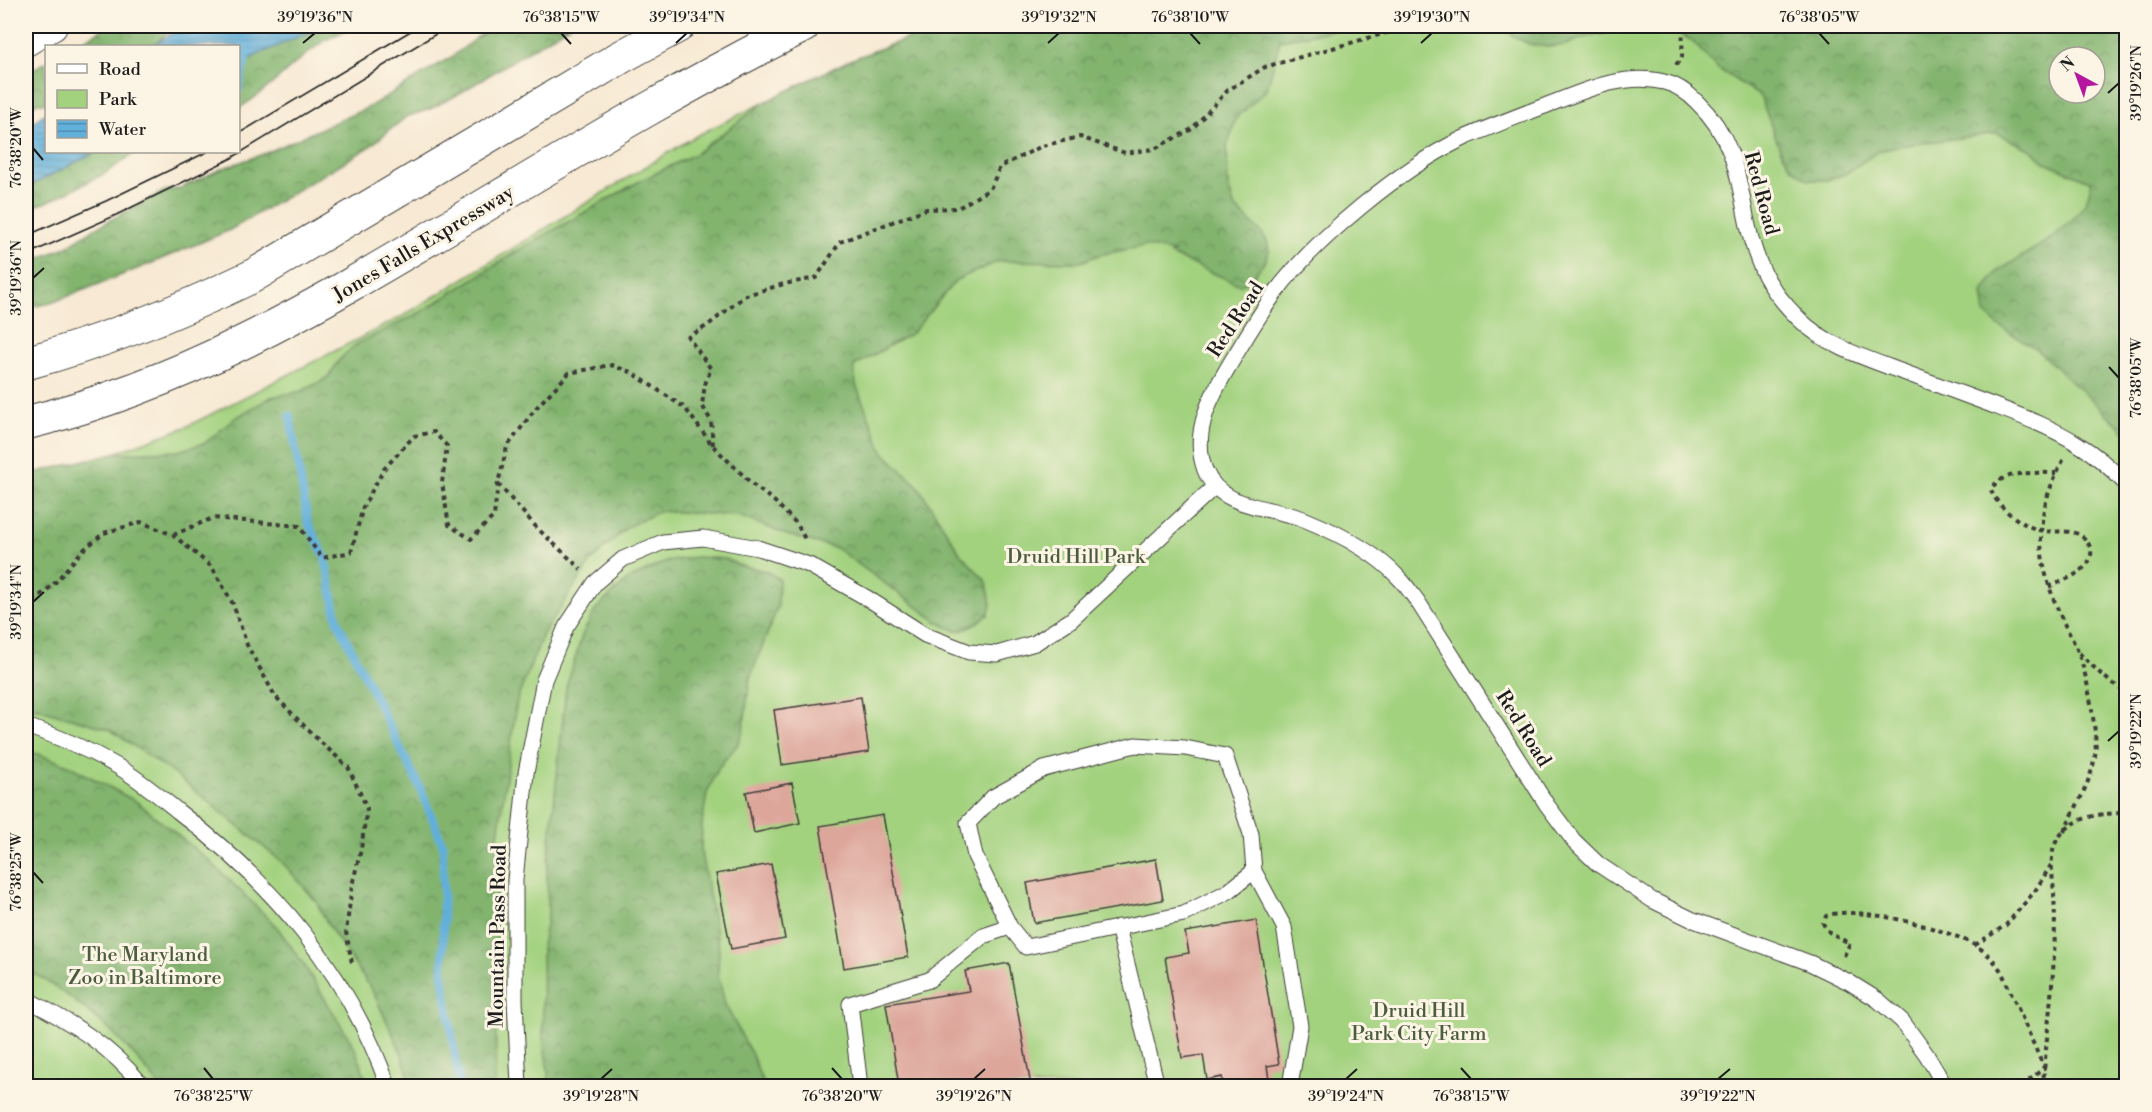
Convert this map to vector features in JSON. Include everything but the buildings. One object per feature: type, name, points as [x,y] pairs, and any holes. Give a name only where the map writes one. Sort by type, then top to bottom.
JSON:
[{"type":"highway","points":[[26,363],[118,335],[189,307],[251,277],[621,57],[678,26]]},
{"type":"highway","name":"Jones Falls Expressway","points":[[26,423],[62,414],[141,388],[213,358],[279,326],[651,106],[803,26]]},
{"type":"street","points":[[26,41],[52,26]]},
{"type":"lane","name":"Red Road","points":[[1945,1086],[1926,1054],[1902,1021],[1878,1000],[1849,982],[1810,963],[1691,919],[1652,900],[1598,864],[1574,841],[1547,805],[1419,602],[1398,577],[1378,559],[1311,522],[1241,503],[1214,487],[1204,469],[1199,446],[1206,411],[1224,373],[1277,290],[1314,249],[1363,205],[1412,169],[1460,140],[1575,94],[1618,81],[1643,79],[1665,82],[1686,92],[1707,112],[1724,136],[1737,167],[1753,244],[1765,275],[1783,301],[1802,322],[1834,343],[1865,358],[2027,419],[2074,441],[2127,484]]},
{"type":"lane","name":"Mountain Pass Road","points":[[519,1086],[515,1000],[515,880],[526,773],[544,680],[566,627],[596,583],[623,559],[663,542],[703,538],[758,548],[809,565],[925,635],[969,651],[997,654],[1035,643],[1071,621],[1214,487]]},
{"type":"lane","points":[[26,726],[62,738],[117,766],[212,837],[255,877],[300,926],[335,975],[364,1026],[388,1086]]},
{"type":"lane","points":[[1254,871],[1229,891],[1184,914],[1026,947],[1010,927],[975,856],[968,823],[993,797],[1044,769],[1135,745],[1185,748],[1225,756],[1251,834],[1254,871],[1284,927],[1300,1026],[1290,1086]]},
{"type":"lane","points":[[860,1086],[850,1004],[929,980],[983,936],[1010,927]]},
{"type":"lane","points":[[1118,927],[1157,1086]]},
{"type":"lane","points":[[26,999],[94,1038],[127,1066],[143,1086]]},
{"type":"path","points":[[713,446],[711,421],[702,405],[705,384],[711,369],[688,337],[707,326],[746,295],[816,278],[840,242],[864,232],[926,209],[958,208],[990,189],[1000,167],[1042,146],[1080,137],[1125,153],[1154,149],[1192,129],[1228,90],[1265,67],[1412,26]]},
{"type":"path","points":[[1665,82],[1682,57],[1683,26]]},
{"type":"path","points":[[173,535],[213,518],[278,523],[299,526],[322,558],[351,552],[363,507],[384,469],[414,436],[434,432],[447,446],[442,483],[449,525],[471,539],[494,516],[498,483],[507,447],[535,409],[569,373],[611,366],[631,372],[685,408],[713,446],[797,524],[809,547],[809,565]]},
{"type":"path","points":[[1975,945],[2006,925],[2035,891],[2051,865],[2057,841],[2064,832],[2089,778],[2095,755],[2095,732],[2090,698],[2078,652],[2049,587],[2042,556],[2040,531],[2056,473],[2074,441]]},
{"type":"path","points":[[2049,587],[2079,572],[2089,562],[2091,551],[2088,542],[2079,534],[2065,531],[2040,531],[2020,521],[1994,498],[1991,490],[1994,483],[2003,478],[2020,474],[2056,473]]},
{"type":"path","points":[[498,483],[537,528],[596,583]]},
{"type":"path","points":[[26,607],[53,585],[82,551],[104,532],[141,522],[173,535],[212,567],[233,604],[247,645],[275,696],[313,735],[348,766],[367,808],[346,932],[353,967]]},
{"type":"path","points":[[2078,652],[2103,676],[2127,693]]},
{"type":"path","points":[[2064,832],[2078,821],[2093,815],[2127,813]]},
{"type":"path","points":[[2043,1086],[2055,927],[2051,865]]},
{"type":"path","points":[[1835,976],[1850,943],[1826,930],[1823,923],[1826,916],[1833,913],[1861,913],[1900,920],[1954,936],[1975,945],[1986,953],[1999,968],[2044,1068]]},
{"type":"path","points":[[2022,1086],[2044,1068]]},
{"type":"green space","points":[[108,26],[181,26],[167,33],[153,45],[76,45]]},
{"type":"green space","points":[[236,26],[358,26],[324,41],[260,94],[240,107],[240,45],[226,45]]},
{"type":"green space","points":[[492,26],[569,26],[457,95],[430,109],[406,117],[368,148],[230,230],[51,303],[26,308],[26,264],[66,247],[164,191],[181,188],[369,107],[453,56]]},
{"type":"green space","name":"Druid Hill Park","points":[[941,26],[2126,26],[2126,1086],[26,1086],[26,475],[114,453],[186,427],[403,316],[694,137],[850,60]]},
{"type":"green space","points":[[941,26],[1356,26],[1280,40],[1267,89],[1236,118],[1227,147],[1228,186],[1234,206],[1262,233],[1269,251],[1266,260],[1249,282],[1240,285],[1169,254],[1174,252],[1145,246],[1098,255],[1081,262],[999,261],[956,280],[912,333],[854,366],[856,385],[883,452],[918,486],[960,553],[987,582],[991,605],[988,615],[974,625],[964,630],[946,627],[836,548],[787,535],[739,516],[660,511],[627,527],[591,561],[543,634],[517,700],[497,843],[495,1086],[412,1086],[401,1052],[373,992],[327,923],[316,901],[283,863],[177,776],[109,729],[26,705],[26,475],[114,453],[178,451],[205,443],[235,418],[271,397],[302,391],[320,382],[329,376],[339,360],[355,345],[421,312],[524,247],[638,182],[695,154],[765,102],[850,60]]},
{"type":"green space","points":[[1506,26],[2126,26],[2126,432],[2034,347],[1997,325],[1985,313],[1982,293],[1998,271],[2049,240],[2072,220],[2086,203],[2092,182],[2045,162],[2031,150],[1997,133],[1899,146],[1879,151],[1845,174],[1827,180],[1808,180],[1791,167],[1780,149],[1760,96],[1717,68],[1691,40],[1675,32],[1636,27],[1582,38],[1565,45],[1547,47],[1529,44],[1513,36]]},
{"type":"green space","points":[[45,63],[45,103],[26,107],[26,73]]},
{"type":"green space","points":[[45,153],[135,153],[104,174],[35,206],[26,204],[26,175]]},
{"type":"green space","points":[[697,557],[726,559],[738,565],[766,571],[779,579],[778,606],[750,678],[743,732],[737,745],[719,767],[707,793],[702,824],[701,852],[719,949],[718,975],[725,1004],[752,1055],[764,1086],[550,1086],[543,1036],[542,946],[548,914],[547,871],[566,688],[583,633],[596,609],[627,580],[667,561]]},
{"type":"green space","name":"The Maryland Zoo in Baltimore","points":[[26,750],[68,765],[137,802],[213,864],[277,927],[304,965],[355,1048],[368,1086],[159,1086],[137,1058],[100,1021],[47,981],[26,971]]},
{"type":"water","points":[[185,26],[323,26],[257,55],[240,65],[240,45],[153,45]]},
{"type":"water","points":[[45,114],[45,153],[94,153],[26,188],[26,127]]},
{"type":"waterway","points":[[240,82],[247,51]]},
{"type":"waterway","points":[[290,416],[308,523],[325,557],[338,622],[421,790],[443,845],[443,975],[460,1086]]},
{"type":"tram line","points":[[240,133],[419,26]]},
{"type":"tram line","points":[[240,153],[449,26]]},
{"type":"tram line","points":[[26,236],[106,201],[205,153]]},
{"type":"tram line","points":[[26,255],[112,217],[240,153]]},
{"type":"park label","name":"Druid Hill Park City Farm","points":[[1419,1022]]}]
